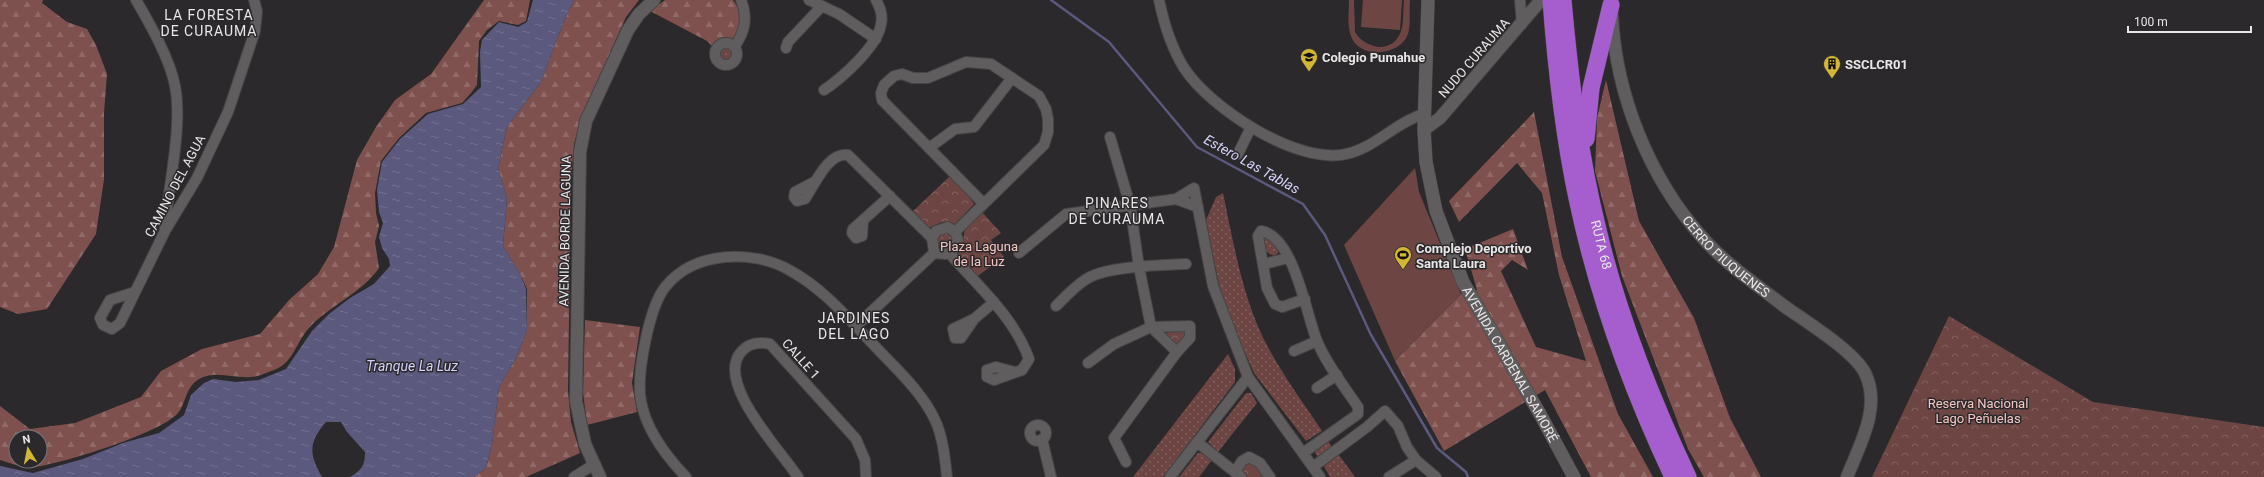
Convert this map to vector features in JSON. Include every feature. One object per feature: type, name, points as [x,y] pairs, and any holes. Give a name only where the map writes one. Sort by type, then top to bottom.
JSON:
[{"type":"highway","name":"RUTA 68","points":[[1551,0],[1564,121],[1584,230],[1602,294],[1620,349],[1652,431],[1673,477]]},
{"type":"highway","name":"RUTA 68","points":[[1563,0],[1573,100],[1587,180],[1600,238],[1624,319],[1660,416],[1688,477]]},
{"type":"highway","points":[[1587,180],[1586,144],[1591,88],[1612,3]]},
{"type":"main road","name":"AVENIDA CARDENAL SAMORÉ","points":[[1428,0],[1424,130],[1426,162],[1433,199],[1463,282],[1574,477]]},
{"type":"street","points":[[136,0],[163,54],[175,86],[177,116],[165,231]]},
{"type":"street","name":"CAMINO DEL AGUA","points":[[135,292],[165,231],[197,178],[228,112],[255,31],[257,11],[254,0]]},
{"type":"street","name":"AVENIDA BORDE LAGUNA","points":[[600,477],[581,433],[576,401],[580,152],[586,121],[628,30],[638,14],[654,0]]},
{"type":"street","points":[[735,46],[742,35],[745,22],[745,11],[741,0]]},
{"type":"street","points":[[808,0],[839,14],[876,39]]},
{"type":"street","points":[[824,90],[853,66],[876,39],[881,24],[880,8],[876,0]]},
{"type":"street","points":[[1159,0],[1163,23],[1172,46],[1185,68],[1213,100],[1251,127],[1294,148],[1328,156],[1347,154],[1361,149],[1410,118],[1424,114]]},
{"type":"street","points":[[1520,0],[1522,24]]},
{"type":"street","name":"NUDO CURAUMA","points":[[1424,130],[1440,118],[1541,0]]},
{"type":"street","name":"CERRO PIUQUENES","points":[[1612,3],[1615,47],[1628,101],[1651,160],[1674,200],[1701,236],[1725,260],[1843,350],[1865,373],[1870,388],[1872,406],[1866,428],[1847,477]]},
{"type":"street","points":[[786,48],[788,42],[822,6]]},
{"type":"street","points":[[955,232],[1044,145],[1048,132],[1046,109],[1039,96],[991,64],[966,62],[928,78],[913,78],[902,74],[894,76],[884,85],[880,93],[882,100],[983,203]]},
{"type":"street","points":[[929,148],[955,129],[974,127],[1012,78]]},
{"type":"street","points":[[1238,154],[1251,127]]},
{"type":"street","points":[[1110,137],[1130,205],[1139,267],[1151,327],[1178,352]]},
{"type":"street","points":[[816,181],[834,157],[842,154],[848,155],[932,238],[934,250],[931,256]]},
{"type":"street","points":[[1020,253],[1066,214],[1176,199],[1194,188],[1213,286],[1248,377],[1320,477]]},
{"type":"street","points":[[863,221],[890,196]]},
{"type":"street","points":[[1176,199],[1198,207]]},
{"type":"street","points":[[932,238],[939,228],[948,227],[955,232],[958,244],[949,253]]},
{"type":"street","points":[[1303,453],[1358,414],[1358,407],[1336,375],[1317,341],[1305,299],[1288,258],[1279,241],[1268,232],[1261,231],[1258,236],[1267,288],[1274,304],[1282,307],[1305,299]]},
{"type":"street","points":[[856,326],[936,252],[949,253],[994,302],[1023,342],[1029,359],[1022,370],[1015,372]]},
{"type":"street","points":[[686,477],[669,460],[654,435],[642,406],[640,385],[643,350],[652,318],[664,287],[673,278],[689,268],[720,258],[750,257],[772,262],[790,270],[819,290],[856,326],[922,397],[936,421],[947,477]]},
{"type":"street","points":[[1264,264],[1288,258]]},
{"type":"street","points":[[1056,306],[1089,277],[1139,267],[1186,264]]},
{"type":"street","points":[[974,319],[994,302]]},
{"type":"street","points":[[1088,363],[1114,344],[1151,327],[1190,326],[1190,338],[1114,438],[1126,462]]},
{"type":"street","points":[[1294,351],[1317,341]]},
{"type":"street","name":"CALLE 1","points":[[798,477],[751,414],[741,392],[734,370],[736,360],[742,351],[755,343],[770,344],[851,433],[863,453],[866,477]]},
{"type":"street","points":[[1317,388],[1336,375]]},
{"type":"street","points":[[1170,477],[1248,377]]},
{"type":"street","points":[[1313,467],[1367,427],[1385,411],[1398,426],[1407,447],[1416,460],[1436,477]]},
{"type":"street","points":[[1042,439],[1051,477]]},
{"type":"street","points":[[1197,442],[1238,474],[1242,461],[1249,457],[1260,463],[1270,477]]},
{"type":"street","points":[[1389,477],[1416,460]]},
{"type":"street","points":[[574,477],[594,465]]},
{"type":"green space","points":[[0,0],[43,0],[42,3],[67,22],[87,29],[96,45],[107,74],[104,113],[104,179],[96,234],[47,309],[18,314],[0,307]]},
{"type":"green space","points":[[484,0],[530,0],[526,21],[518,25],[499,21],[487,30],[479,41],[477,85],[462,103],[426,113],[399,138],[381,161],[375,193],[376,213],[379,226],[375,242],[379,268],[364,285],[326,312],[305,332],[287,362],[275,370],[253,377],[215,375],[201,378],[192,385],[178,413],[168,421],[133,438],[111,446],[67,460],[48,464],[48,429],[30,429],[75,423],[141,397],[161,371],[202,349],[260,334],[289,300],[318,274],[334,247],[357,160],[376,127],[395,100],[431,74]]},
{"type":"green space","points":[[574,0],[639,0],[626,17],[582,115],[574,144],[571,180],[568,391],[571,422],[580,453],[526,477],[474,477],[486,468],[492,444],[499,387],[516,358],[527,331],[527,289],[503,246],[507,199],[498,168],[507,127],[541,82],[564,21]]},
{"type":"green space","points":[[665,0],[733,0],[740,15],[740,26],[735,36],[731,40],[718,41],[712,46],[707,41],[650,11]]},
{"type":"green space","points":[[1349,0],[1354,0],[1355,32],[1365,42],[1379,47],[1392,44],[1397,39],[1402,27],[1404,0],[1410,0],[1409,30],[1404,41],[1391,50],[1383,52],[1367,51],[1360,47],[1351,37],[1348,22]]},
{"type":"green space","points":[[1363,0],[1402,0],[1400,30],[1361,27]]},
{"type":"green space","points":[[726,48],[730,50],[732,54],[730,58],[726,60],[722,58],[720,54],[722,50]]},
{"type":"green space","points":[[1606,80],[1639,221],[1694,318],[1730,418],[1761,477],[1704,477],[1688,449],[1622,276],[1595,171],[1597,118]]},
{"type":"green space","points":[[1534,112],[1562,257],[1618,414],[1653,477],[1591,477],[1545,390],[1444,451],[1395,361],[1461,294],[1477,290],[1465,249],[1513,229],[1528,270],[1512,260],[1501,271],[1536,347],[1586,361],[1559,275],[1542,193],[1517,163],[1459,222],[1449,201]]},
{"type":"green space","name":"Complejo Deportivo Santa Laura","points":[[1415,168],[1419,192],[1461,294],[1395,361],[1344,245]]},
{"type":"green space","name":"Plaza Laguna de la Luz","points":[[950,176],[968,195],[974,204],[955,224],[942,222],[926,229],[911,213]]},
{"type":"green space","points":[[1223,193],[1240,273],[1252,312],[1269,349],[1281,370],[1322,431],[1306,441],[1254,373],[1236,333],[1219,285],[1206,220],[1216,197]]},
{"type":"green space","name":"Plaza Laguna de la Luz","points":[[982,212],[1001,233],[991,240],[1004,257],[975,278],[955,257],[963,248],[966,227]]},
{"type":"green space","points":[[945,232],[951,234],[953,240],[951,246],[945,248],[939,246],[937,240],[939,234]]},
{"type":"green space","points":[[1265,235],[1279,247],[1278,253],[1274,256],[1265,251],[1262,237]]},
{"type":"green space","name":"Reserva Nacional Lago Peñuelas","points":[[1949,316],[2093,402],[2264,427],[2264,477],[1872,477]]},
{"type":"green space","points":[[585,320],[640,327],[632,383],[637,412],[587,425],[583,392]]},
{"type":"green space","points":[[1185,330],[1186,337],[1176,346],[1164,333]]},
{"type":"green space","points":[[1228,354],[1235,369],[1235,382],[1163,477],[1133,477]]},
{"type":"green space","points":[[1246,393],[1251,393],[1257,403],[1218,452],[1208,442]]},
{"type":"green space","points":[[0,406],[30,429],[8,429],[8,462],[0,460]]},
{"type":"green space","points":[[1328,441],[1333,449],[1319,459],[1314,451]]},
{"type":"green space","points":[[1198,453],[1201,453],[1212,460],[1199,477],[1179,477]]},
{"type":"green space","points":[[1339,455],[1355,477],[1330,477],[1324,466]]},
{"type":"green space","points":[[1251,461],[1266,477],[1246,477],[1240,472],[1246,463]]},
{"type":"water","name":"Tranque La Luz","points":[[533,0],[574,0],[564,21],[541,82],[507,127],[498,168],[507,199],[503,246],[520,274],[526,289],[527,331],[516,358],[499,387],[492,444],[486,468],[474,477],[350,477],[362,467],[365,452],[347,432],[341,422],[326,422],[316,436],[312,449],[315,462],[322,477],[0,477],[0,466],[8,468],[8,469],[33,473],[83,459],[123,443],[159,433],[184,415],[191,395],[204,383],[213,379],[236,382],[259,380],[286,369],[312,331],[329,314],[350,298],[374,284],[390,266],[389,259],[382,248],[379,237],[383,223],[379,212],[377,190],[382,162],[400,139],[428,114],[463,104],[481,87],[480,52],[482,40],[499,22],[518,27],[527,22]]},
{"type":"waterway","name":"Estero Las Tablas","points":[[1051,0],[1109,42],[1197,147],[1303,204],[1325,235],[1371,335],[1437,448],[1466,472],[1468,477]]},
{"type":"place","name":"Colegio Pumahue","points":[[1309,72]]},
{"type":"place","name":"SSCLCR01","points":[[1832,79]]},
{"type":"place","name":"Complejo Deportivo Santa Laura","points":[[1403,270]]},
{"type":"district","name":"LA FORESTA DE CURAUMA","points":[[209,24]]},
{"type":"district","name":"PINARES DE CURAUMA","points":[[1117,212]]},
{"type":"district","name":"JARDINES DEL LAGO","points":[[854,326]]}]
